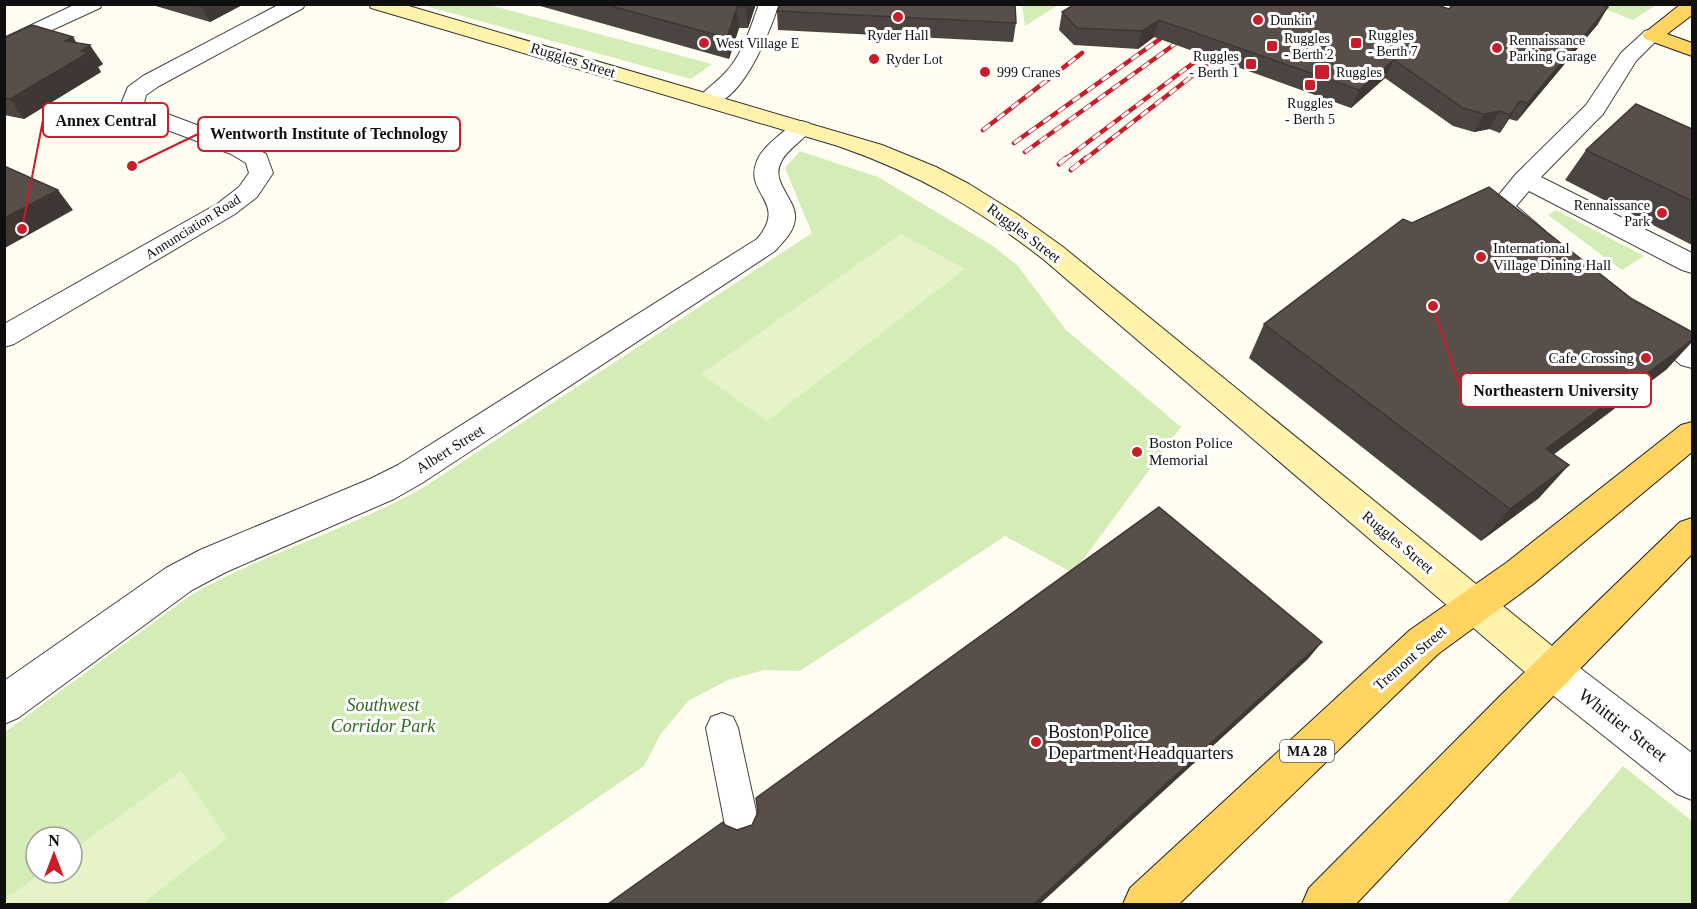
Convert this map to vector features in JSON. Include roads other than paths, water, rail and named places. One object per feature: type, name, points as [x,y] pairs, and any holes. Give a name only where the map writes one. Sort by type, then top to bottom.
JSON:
[{"type":"main road","name":"Ruggles Street","points":[[378,4],[708,100],[887,155],[927,172],[980,201],[1022,228],[1554,672]]},
{"type":"main road","points":[[1653,35],[1692,6]]},
{"type":"main road","points":[[1653,35],[1692,50]]},
{"type":"main road","name":"Tremont Street","points":[[1146,904],[1424,642],[1526,569],[1692,434]]},
{"type":"main road","points":[[1325,904],[1516,707],[1554,672],[1692,532]]},
{"type":"street","points":[[4,46],[93,4]]},
{"type":"street","name":"Annunciation Road","points":[[4,337],[198,226],[248,192],[261,172],[257,159],[238,149],[141,112],[132,104],[136,92],[151,81],[296,4]]},
{"type":"street","points":[[708,100],[728,84],[746,64],[769,4]]},
{"type":"street","points":[[1555,250],[1502,207],[1525,179],[1595,109],[1628,57],[1653,35]]},
{"type":"street","name":"Albert Street","points":[[4,705],[179,579],[213,561],[382,489],[410,474],[766,245],[779,233],[784,221],[781,209],[766,178],[767,166],[769,160],[801,128]]},
{"type":"street","points":[[1525,179],[1692,264]]},
{"type":"street","points":[[1626,306],[1692,358]]},
{"type":"street","name":"Whittier Street","points":[[1554,672],[1692,778]]},
{"type":"street","points":[[722,728],[742,825]]},
{"type":"railway","points":[[1014,143],[1160,39]]},
{"type":"railway","points":[[1025,152],[1175,44]]},
{"type":"railway","points":[[983,130],[1082,53]]},
{"type":"railway","points":[[1064,160],[1204,55]]},
{"type":"railway","points":[[1084,160],[1214,59]]},
{"type":"railway","points":[[1059,164],[1066,158]]},
{"type":"railway","points":[[1071,170],[1086,158]]},
{"type":"place","name":"Ryder Hall","points":[[898,17]]},
{"type":"place","name":"Dunkin'","points":[[1258,20]]},
{"type":"place","name":"West Village E","points":[[704,43]]},
{"type":"place","name":"Ruggles - Berth 7","points":[[1356,43]]},
{"type":"place","name":"Ruggles - Berth 2","points":[[1272,46]]},
{"type":"place","name":"Rennaissance Parking Garage","points":[[1497,48]]},
{"type":"place","name":"Ryder Lot","points":[[874,59]]},
{"type":"place","name":"Ruggles - Berth 1","points":[[1251,64]]},
{"type":"place","name":"999 Cranes","points":[[985,72]]},
{"type":"place","name":"Ruggles","points":[[1322,72]]},
{"type":"place","name":"Ruggles - Berth 5","points":[[1310,85]]},
{"type":"place","name":"Wentworth Institute of Technology","points":[[132,166]]},
{"type":"place","name":"Rennaissance Park","points":[[1662,213]]},
{"type":"place","name":"Annex Central","points":[[22,229]]},
{"type":"place","name":"International Village Dining Hall","points":[[1481,257]]},
{"type":"place","name":"Northeastern University","points":[[1433,306]]},
{"type":"place","name":"Cafe Crossing","points":[[1646,358]]},
{"type":"place","name":"Boston Police Memorial","points":[[1137,452]]},
{"type":"place","name":"Boston Police Department Headquarters","points":[[1036,742]]},
{"type":"park label","name":"Southwest Corridor Park","points":[[383,715]]}]
